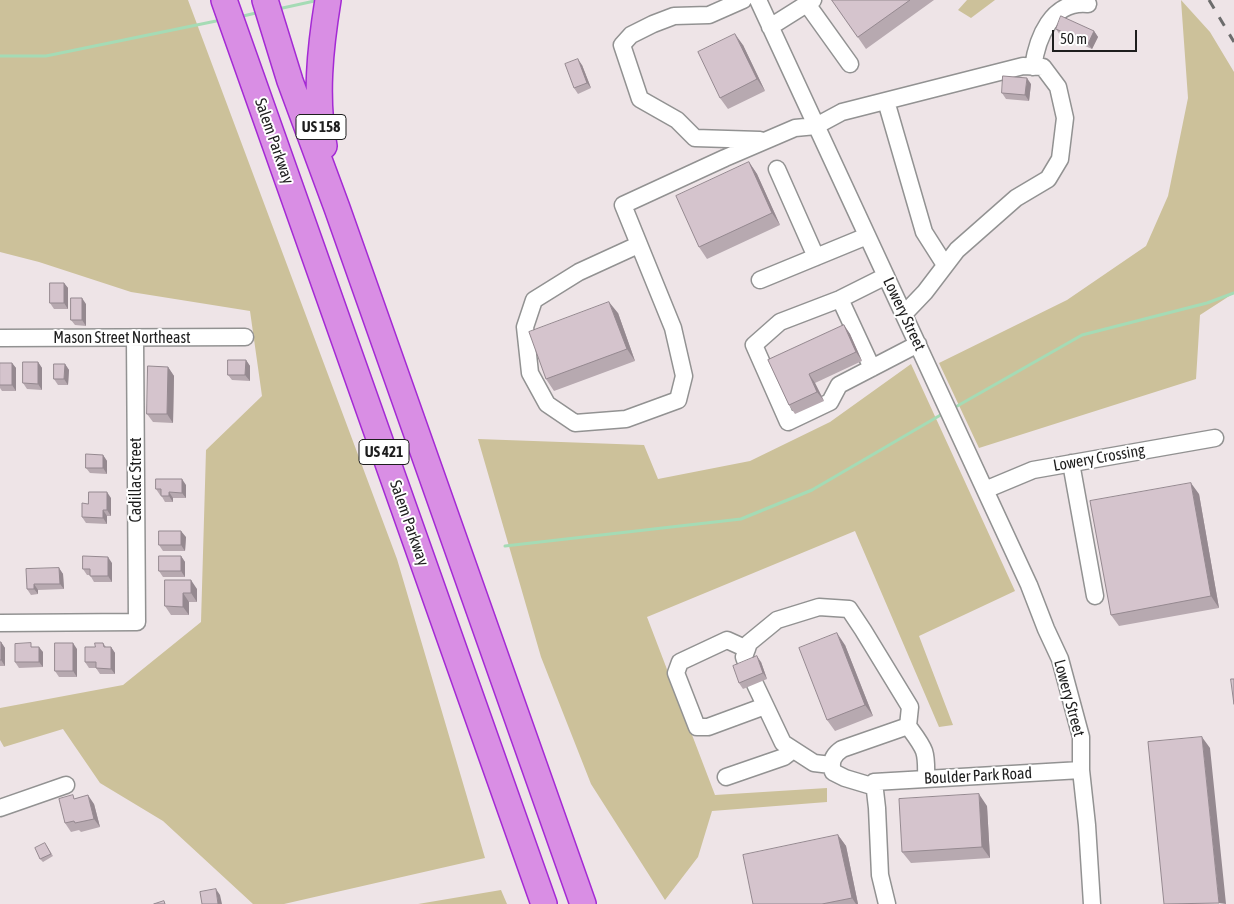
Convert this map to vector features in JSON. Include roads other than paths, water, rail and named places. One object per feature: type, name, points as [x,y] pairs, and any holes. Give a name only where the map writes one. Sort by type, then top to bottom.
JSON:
[{"type":"highway","name":"Salem Parkway","points":[[224,0],[544,904]]},
{"type":"highway","name":"US 421","points":[[265,0],[290,81],[337,208],[583,904]]},
{"type":"highway","name":"US 158","points":[[328,0],[320,70],[320,112],[324,144],[337,208]]},
{"type":"street","points":[[743,0],[709,15],[674,16],[631,35],[622,45],[640,99],[677,120],[695,138],[767,140]]},
{"type":"street","name":"Lowery Street","points":[[758,0],[1030,585],[1046,629],[1051,662],[1070,739],[1081,770],[1092,904]]},
{"type":"street","points":[[1033,67],[1041,32],[1060,5],[1068,1],[1080,1],[1088,4]]},
{"type":"street","points":[[770,28],[810,2],[850,64]]},
{"type":"street","points":[[638,245],[579,272],[534,300],[525,328],[530,373],[547,404],[575,423],[626,419],[678,400],[684,376],[673,328],[623,205],[795,128],[816,126],[842,112],[1023,66],[1043,67],[1058,87],[1065,118],[1060,159],[1048,179],[1016,198],[957,250],[925,292],[904,314]]},
{"type":"street","points":[[886,101],[924,232],[945,265]]},
{"type":"street","points":[[777,169],[816,257]]},
{"type":"street","points":[[760,280],[867,236]]},
{"type":"street","points":[[886,276],[840,299],[780,322],[754,346],[788,422],[830,402],[839,385],[918,344]]},
{"type":"street","points":[[840,299],[872,368]]},
{"type":"street","name":"Mason Street Northeast","points":[[0,338],[245,337]]},
{"type":"street","name":"Cadillac Street","points":[[0,623],[137,622],[135,338]]},
{"type":"street","name":"Lowery Crossing","points":[[986,490],[1032,470],[1215,438]]},
{"type":"street","points":[[1071,463],[1095,596]]},
{"type":"street","points":[[748,668],[744,657],[749,643],[777,620],[819,607],[849,609],[910,707],[908,726],[921,743],[927,756],[926,779]]},
{"type":"street","points":[[747,650],[727,640],[680,662],[676,673],[697,727],[708,727],[765,706]]},
{"type":"street","points":[[754,684],[783,743],[814,763],[831,765]]},
{"type":"street","points":[[887,904],[880,874],[875,784],[845,778],[833,772],[831,765],[834,755],[842,749],[908,726]]},
{"type":"street","points":[[726,777],[784,757],[793,750]]},
{"type":"street","name":"Boulder Park Road","points":[[875,784],[926,779],[1081,770]]},
{"type":"street","points":[[0,808],[66,785]]},
{"type":"waterway","points":[[278,9],[319,0]]},
{"type":"waterway","points":[[239,17],[260,12]]},
{"type":"waterway","points":[[0,56],[46,56],[221,20]]},
{"type":"waterway","points":[[952,409],[1082,335],[1207,303],[1234,293]]},
{"type":"waterway","points":[[505,546],[741,519],[812,490],[944,413]]},
{"type":"railway","points":[[1209,0],[1234,42]]}]
